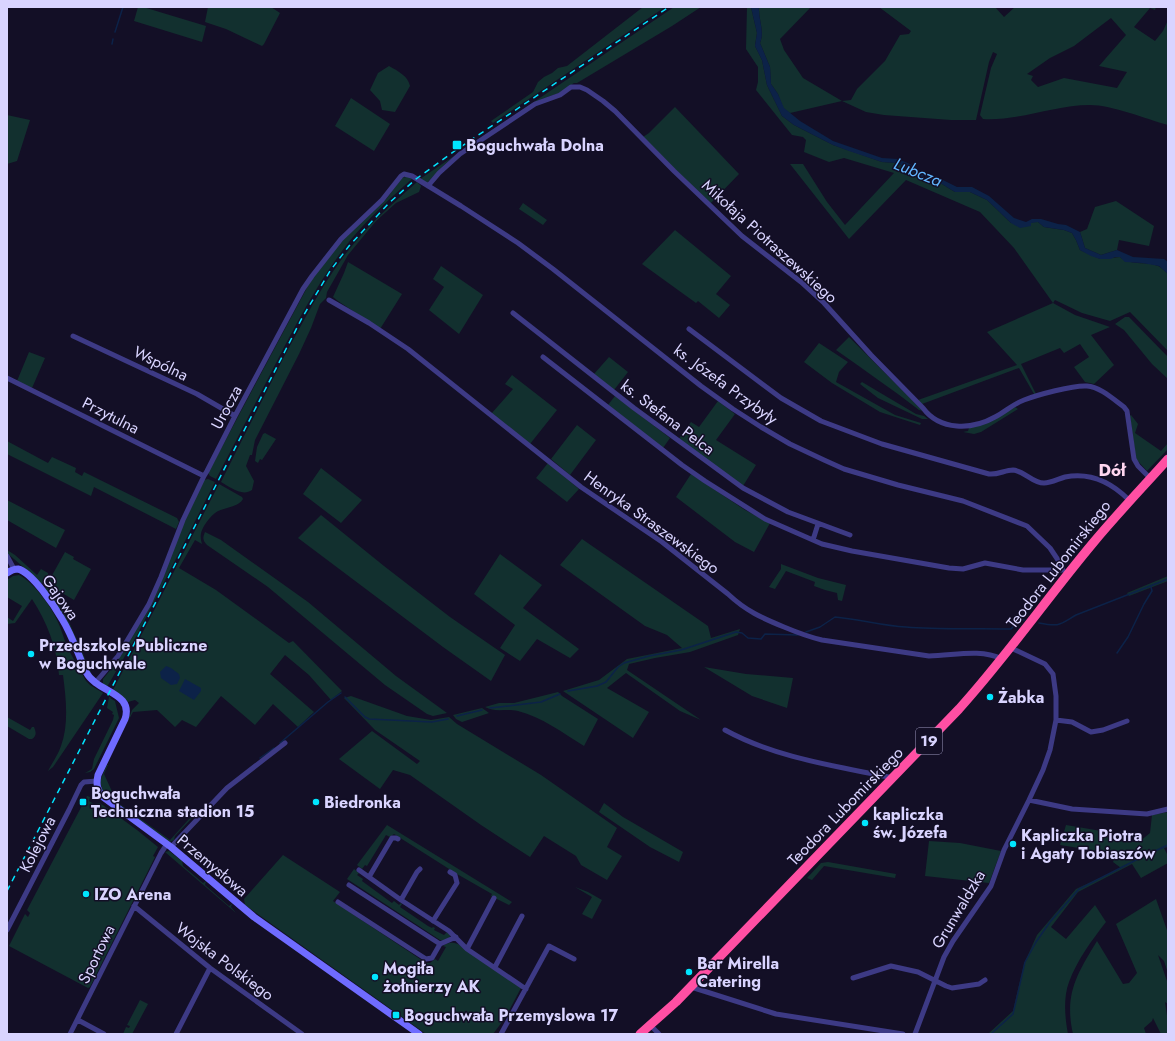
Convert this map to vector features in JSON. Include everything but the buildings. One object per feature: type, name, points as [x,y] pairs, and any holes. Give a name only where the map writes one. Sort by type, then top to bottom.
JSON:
[{"type":"highway","name":"Teodora Lubomirskiego","points":[[640,1034],[651,1026],[691,987],[960,709],[1011,648],[1066,572],[1129,500],[1167,463]]},
{"type":"street","name":"Mikołaja Piotraszewskiego","points":[[428,186],[439,173],[460,154],[535,104],[560,95],[571,87],[580,87],[587,90],[615,111],[674,172],[742,236],[801,282],[824,303],[846,329],[924,408],[928,414],[936,420],[959,427],[980,424],[1023,400],[1079,386],[1096,388],[1124,407],[1127,411],[1134,459],[1138,466],[1150,478]]},
{"type":"street","name":"Urocza","points":[[95,683],[118,656],[149,604],[183,520],[204,476],[303,289],[324,259],[382,200],[401,176],[408,175],[416,179]]},
{"type":"street","name":"ks. Józefa Przybyły","points":[[416,179],[518,243],[701,386],[761,427],[797,447],[844,468],[898,485],[963,501],[1027,526],[1050,548],[1066,572]]},
{"type":"street","name":"Henryka Straszewskiego","points":[[329,300],[369,323],[408,349],[581,487],[662,542],[753,614],[805,635],[822,640],[929,656],[978,653],[989,654],[1002,659]]},
{"type":"street","name":"ks. Stefana Pelca","points":[[513,313],[634,408],[743,488],[788,512],[850,535]]},
{"type":"street","points":[[689,329],[781,398],[821,421],[882,444],[989,474],[995,475],[1012,470],[1020,472],[1038,482],[1044,483],[1073,476],[1096,479],[1115,487],[1129,500]]},
{"type":"street","name":"Wspólna","points":[[74,336],[196,394],[235,416]]},
{"type":"street","name":"ks. Stefana Pelca","points":[[543,357],[653,443],[705,481],[765,519],[812,540],[822,544],[852,551],[949,568],[964,569],[985,563],[1023,570],[1066,572]]},
{"type":"street","name":"Przytulna","points":[[7,378],[204,476]]},
{"type":"street","points":[[812,540],[818,524]]},
{"type":"street","points":[[7,556],[14,569],[7,573]]},
{"type":"street","name":"Gajowa","points":[[14,569],[21,570],[29,575],[54,606],[63,620],[88,674],[95,683]]},
{"type":"street","name":"Grunwaldzka","points":[[915,1034],[944,957],[953,941],[991,886],[1004,850],[1030,800],[1050,750],[1056,720],[1055,682],[1053,674],[1049,668],[1038,660],[1011,648]]},
{"type":"street","points":[[95,683],[122,700],[126,705],[127,710],[125,719],[98,775],[97,781]]},
{"type":"street","points":[[1056,720],[1072,722],[1091,732],[1103,730],[1127,721]]},
{"type":"street","points":[[725,730],[754,744],[797,758],[893,778]]},
{"type":"street","name":"Sportowa","points":[[70,1034],[162,851],[169,846],[227,788],[285,743]]},
{"type":"street","name":"Przemysłowa","points":[[97,781],[99,792],[103,797],[169,846],[254,917],[419,1034]]},
{"type":"street","name":"Kolejowa","points":[[7,930],[81,785],[84,782],[97,781]]},
{"type":"street","points":[[1030,800],[1072,809],[1147,814],[1168,809]]},
{"type":"street","points":[[369,877],[392,838],[396,838],[398,840]]},
{"type":"street","points":[[401,900],[420,869]]},
{"type":"street","points":[[359,870],[456,936],[467,949],[526,989]]},
{"type":"street","points":[[433,921],[457,883],[455,875],[450,872]]},
{"type":"street","points":[[349,886],[440,944]]},
{"type":"street","points":[[467,949],[494,898]]},
{"type":"street","points":[[338,902],[426,959],[432,958],[440,944],[456,936]]},
{"type":"street","name":"Wojska Polskiego","points":[[134,906],[210,968],[302,1034]]},
{"type":"street","points":[[495,967],[522,916]]},
{"type":"street","points":[[501,1034],[548,946],[574,959]]},
{"type":"street","points":[[853,978],[891,966],[918,972],[952,988],[979,984],[985,980]]},
{"type":"street","points":[[176,1034],[210,968]]},
{"type":"street","points":[[691,987],[776,1014],[903,1034]]},
{"type":"street","points":[[78,1020],[104,1034]]},
{"type":"street","points":[[651,1026],[659,1034]]},
{"type":"green space","points":[[138,7],[143,7],[206,26],[202,42],[134,21]]},
{"type":"green space","points":[[208,7],[271,7],[280,13],[262,46],[226,29],[205,22]]},
{"type":"green space","points":[[643,7],[665,7],[493,123],[491,121],[533,92],[538,82],[544,77],[558,68],[567,66]]},
{"type":"green space","points":[[674,7],[701,7],[577,83],[574,83],[559,93],[542,99],[466,148]]},
{"type":"green space","points":[[747,7],[751,7],[757,33],[755,46],[762,60],[767,85],[782,116],[794,125],[833,145],[882,162],[897,163],[927,182],[942,184],[955,192],[970,192],[987,200],[1011,223],[1038,222],[1044,227],[1064,230],[1072,233],[1080,250],[1100,259],[1120,257],[1128,262],[1160,267],[1168,274],[1168,351],[1130,312],[1110,321],[1082,313],[1055,300],[1053,303],[1014,248],[980,212],[906,180],[849,239],[790,164],[803,164],[827,202],[845,225],[894,173],[844,158],[829,162],[804,152],[806,140],[803,137],[792,135],[756,90],[758,82],[758,67],[746,49]]},
{"type":"green space","points":[[759,7],[811,7],[780,39],[784,50],[803,78],[842,101],[790,113],[783,108],[778,94],[771,84],[770,67],[760,43],[762,30]]},
{"type":"green space","points":[[879,7],[995,7],[1004,17],[1015,7],[1156,7],[1155,10],[1150,8],[1134,27],[1155,41],[1163,31],[1168,20],[1168,125],[1108,107],[1090,105],[1063,107],[1010,118],[983,119],[980,115],[991,68],[997,54],[993,52],[989,62],[976,120],[951,120],[884,115],[866,112],[842,101],[851,100],[857,89],[885,61],[900,35],[909,34],[911,31]],"holes":[[[1111,18],[1126,35],[1099,66],[1127,72],[1117,88],[1064,78],[1038,87],[1031,80],[1033,76],[1027,74],[1050,58],[1074,46]]]},
{"type":"green space","points":[[389,66],[405,77],[410,86],[395,112],[382,110],[380,101],[370,90],[378,73]]},
{"type":"green space","points":[[351,98],[390,124],[374,151],[335,126]]},
{"type":"green space","points":[[675,107],[739,174],[710,204],[643,137]]},
{"type":"green space","points":[[7,115],[30,120],[17,161],[7,164]]},
{"type":"green space","points":[[456,154],[427,183],[420,179]]},
{"type":"green space","points":[[406,177],[412,179],[384,204],[358,231],[342,251],[324,278],[291,334],[216,479],[210,476],[208,473],[310,282],[343,239],[387,198],[402,178]]},
{"type":"green space","points":[[417,182],[421,186],[419,192],[396,203],[376,221],[348,255],[327,292],[326,298],[320,304],[299,354],[255,440],[252,455],[250,455],[246,466],[254,481],[252,490],[248,492],[240,492],[232,489],[221,482],[284,357],[325,283],[349,249],[367,229]]},
{"type":"green space","points":[[1116,201],[1154,226],[1149,246],[1119,240],[1117,250],[1101,255],[1085,248],[1080,232],[1087,229],[1095,207]]},
{"type":"green space","points":[[523,203],[547,220],[543,225],[519,209]]},
{"type":"green space","points":[[675,230],[731,276],[716,294],[730,305],[719,318],[698,301],[696,303],[642,264]]},
{"type":"green space","points":[[348,262],[402,294],[380,329],[333,297]]},
{"type":"green space","points":[[441,266],[483,295],[459,334],[429,310],[444,287],[433,279]]},
{"type":"green space","points":[[1053,303],[1075,315],[1110,327],[1091,335],[1114,365],[1094,384],[1085,382],[1074,367],[1089,357],[1080,344],[1064,353],[1060,348],[1021,364],[1036,394],[1034,394],[1019,368],[922,404],[918,400],[1017,365],[987,332]]},
{"type":"green space","points":[[1125,317],[1129,317],[1168,357],[1168,379],[1152,364],[1124,330],[1115,324]]},
{"type":"green space","points":[[849,337],[923,411],[919,410],[836,350]]},
{"type":"green space","points":[[819,343],[848,362],[839,372],[836,382],[895,415],[921,423],[920,425],[880,412],[832,383],[804,362]]},
{"type":"green space","points":[[29,352],[45,358],[32,388],[17,381]]},
{"type":"green space","points":[[609,357],[628,372],[614,390],[594,374]]},
{"type":"green space","points":[[512,375],[557,410],[530,444],[491,414],[513,389],[505,384]]},
{"type":"green space","points":[[862,382],[916,414],[924,416],[928,419],[922,419],[878,398],[860,384]]},
{"type":"green space","points":[[615,396],[670,438],[663,448],[608,405]]},
{"type":"green space","points":[[718,401],[735,414],[716,440],[756,465],[743,486],[678,440],[691,422],[699,427]]},
{"type":"green space","points":[[1015,407],[1018,409],[981,432],[974,434],[963,432],[968,431],[969,428]]},
{"type":"green space","points":[[1131,415],[1138,424],[1135,433],[1161,451],[1168,443],[1168,449],[1147,471],[1136,459]]},
{"type":"green space","points":[[577,425],[596,440],[570,475],[551,459]]},
{"type":"green space","points":[[265,433],[276,439],[262,460],[260,459],[258,463],[255,461],[257,447],[263,434]]},
{"type":"green space","points":[[7,441],[48,463],[52,457],[76,468],[75,472],[82,476],[84,472],[177,518],[179,522],[176,529],[94,487],[91,496],[7,454]]},
{"type":"green space","points":[[548,463],[579,489],[567,502],[536,478]]},
{"type":"green space","points":[[321,468],[362,500],[341,523],[303,494]]},
{"type":"green space","points":[[691,474],[745,510],[770,523],[754,552],[735,542],[676,497]]},
{"type":"green space","points":[[208,479],[215,482],[137,635],[107,687],[103,684],[103,679],[124,650],[162,580],[180,531],[204,480]]},
{"type":"green space","points":[[219,484],[243,499],[234,506],[218,511],[210,518],[202,531],[202,544],[195,540],[179,568],[216,590],[289,643],[293,641],[342,691],[331,700],[309,675],[285,655],[270,674],[314,712],[298,727],[273,704],[255,725],[221,696],[196,727],[182,720],[175,727],[157,710],[133,712],[128,721],[132,710],[139,703],[135,700],[128,702],[113,690]]},
{"type":"green space","points":[[7,500],[65,530],[56,548],[7,520]]},
{"type":"green space","points":[[321,515],[450,617],[505,655],[491,681],[443,647],[298,538]]},
{"type":"green space","points":[[205,532],[221,540],[308,602],[396,676],[447,713],[433,716],[427,714],[385,685],[268,587],[207,545],[203,538]]},
{"type":"green space","points":[[582,539],[708,626],[711,638],[740,629],[738,635],[690,652],[629,664],[627,670],[701,720],[680,711],[626,673],[607,688],[649,712],[633,738],[563,691],[599,680],[627,659],[682,648],[667,635],[645,626],[560,565]]},
{"type":"green space","points":[[7,550],[15,555],[37,575],[41,569],[48,573],[44,583],[40,583],[7,553]]},
{"type":"green space","points":[[65,552],[74,557],[73,559],[91,569],[74,600],[57,590],[54,596],[69,622],[91,672],[89,672],[45,590]]},
{"type":"green space","points":[[500,554],[542,585],[523,608],[579,649],[570,658],[537,639],[520,661],[500,648],[515,625],[474,594]]},
{"type":"green space","points":[[781,564],[818,578],[846,585],[842,601],[838,600],[837,593],[814,586],[815,582],[786,571],[775,589],[769,587],[781,569]]},
{"type":"green space","points":[[19,575],[36,589],[54,614],[60,626],[66,644],[65,645],[86,681],[103,693],[53,767],[48,771],[57,756],[64,738],[66,702],[63,675],[59,675],[54,645],[47,626],[32,599],[15,623],[7,624],[7,617],[13,621],[22,606],[7,597],[7,580],[13,576]]},
{"type":"green space","points":[[1168,576],[1168,581],[1129,596],[1127,593]]},
{"type":"green space","points":[[704,667],[746,674],[793,678],[787,708],[752,696]]},
{"type":"green space","points":[[558,692],[598,719],[584,746],[535,717],[514,710],[493,710],[485,707],[499,703],[514,703]]},
{"type":"green space","points":[[351,696],[407,716],[431,720],[449,717],[457,724],[541,775],[617,828],[607,847],[622,856],[607,880],[581,865],[576,856],[544,836],[530,857],[481,825],[410,775],[393,770],[380,789],[339,759],[372,731],[417,764],[420,761],[375,730],[344,698]]},
{"type":"green space","points":[[109,697],[115,701],[119,718],[94,769],[85,773],[92,769],[94,759],[113,720],[113,712],[107,708]]},
{"type":"green space","points":[[482,708],[489,713],[462,722],[456,719],[453,715]]},
{"type":"green space","points":[[7,717],[30,730],[34,727],[36,732],[35,737],[29,739],[7,726]]},
{"type":"green space","points":[[107,765],[104,774],[115,798],[114,800],[170,840],[189,819],[192,818],[175,836],[174,840],[170,842],[103,793],[100,781]]},
{"type":"green space","name":"IZO Arena","points":[[87,796],[90,797],[89,801],[94,804],[100,803],[158,847],[153,856],[155,857],[90,987],[88,988],[9,946],[25,914],[28,917],[30,913],[27,910]]},
{"type":"green space","points":[[604,803],[623,817],[683,852],[679,862],[650,847],[599,812]]},
{"type":"green space","points":[[1168,812],[1168,847],[1164,848],[1168,856],[1168,863],[1141,878],[1132,864],[1078,892],[1051,927],[1066,939],[1095,905],[1106,922],[1090,943],[1069,982],[1065,1008],[1068,1034],[988,1034],[1013,1011],[1024,964],[1037,935],[1076,889],[1121,868],[1113,862],[1115,857],[1104,852],[1060,845],[1066,825],[1113,833],[1113,841],[1139,842],[1150,833],[1152,815]]},
{"type":"green space","points":[[387,825],[512,902],[509,905],[491,896],[492,894],[457,874],[394,834],[390,837],[386,835],[367,866],[365,865],[362,869],[357,865]]},
{"type":"green space","points":[[929,841],[960,843],[1001,851],[989,883],[925,876]]},
{"type":"green space","points":[[169,851],[182,861],[183,866],[203,883],[206,881],[205,885],[229,906],[232,904],[231,907],[236,913],[165,852]]},
{"type":"green space","points":[[283,855],[340,892],[333,901],[426,963],[430,963],[435,959],[438,961],[446,947],[443,946],[450,943],[456,943],[521,987],[505,1018],[493,1034],[426,1034],[245,905],[244,899]]},
{"type":"green space","points":[[828,862],[896,874],[895,878],[824,866],[812,880],[807,878],[821,863]]},
{"type":"green space","points":[[354,869],[359,873],[357,875],[363,879],[362,881],[392,903],[394,901],[399,905],[401,903],[402,904],[400,907],[428,926],[435,928],[434,930],[444,935],[447,932],[451,935],[448,939],[443,941],[440,940],[347,879]]},
{"type":"green space","points":[[575,887],[602,900],[592,919],[582,914],[592,897]]},
{"type":"green space","points":[[1156,899],[1168,933],[1168,973],[1164,961],[1158,955],[1168,984],[1168,1004],[1165,1002],[1168,1034],[1161,1034],[1153,1018],[1152,1021],[1144,1028],[1146,1034],[1073,1034],[1070,1007],[1071,996],[1078,974],[1097,941],[1123,984],[1129,983],[1137,973],[1116,924]]},
{"type":"green space","points":[[140,1000],[148,1004],[132,1034],[123,1034],[126,1027],[129,1028],[130,1026],[127,1025]]},
{"type":"water","name":"Lubcza","points":[[751,7],[759,7],[762,30],[760,43],[770,67],[771,84],[778,94],[784,108],[800,121],[833,141],[882,158],[898,159],[912,165],[929,178],[943,180],[957,187],[972,187],[989,196],[1014,218],[1026,222],[1032,219],[1041,219],[1066,225],[1080,232],[1085,248],[1101,255],[1117,250],[1133,257],[1164,259],[1168,262],[1168,274],[1159,266],[1125,262],[1120,257],[1100,259],[1091,256],[1080,250],[1072,233],[1064,230],[1044,227],[1038,222],[1031,223],[1031,226],[1020,228],[1011,223],[987,200],[970,192],[955,192],[942,184],[927,182],[897,163],[882,162],[849,151],[833,145],[794,125],[782,116],[767,85],[762,60],[755,46],[757,33]]},
{"type":"water","points":[[166,666],[179,674],[180,678],[177,684],[171,685],[161,678],[160,672]]},
{"type":"water","points":[[185,679],[201,688],[201,691],[194,700],[179,691]]},
{"type":"waterway","points":[[115,32],[123,7]]},
{"type":"waterway","points":[[112,44],[113,39]]},
{"type":"waterway","points":[[1039,623],[1051,625],[1059,624],[1076,615],[1168,579]]},
{"type":"waterway","points":[[1117,653],[1128,637],[1152,591],[1151,587]]},
{"type":"waterway","points":[[806,632],[820,627],[835,617],[897,626],[945,629],[1011,629],[1019,620],[1024,620]]},
{"type":"waterway","points":[[568,691],[597,686],[606,682],[618,667],[624,663],[649,656],[681,650],[736,632],[742,633],[748,638],[761,639],[765,634],[798,635]]},
{"type":"waterway","points":[[280,743],[328,702],[341,693]]},
{"type":"waterway","points":[[490,708],[541,702],[560,694]]},
{"type":"waterway","points":[[345,697],[365,717],[369,719],[432,722],[448,719]]},
{"type":"waterway","points":[[457,716],[482,710]]},
{"type":"waterway","points":[[260,758],[274,748]]},
{"type":"waterway","points":[[991,1034],[1013,1014],[1025,962],[1036,942],[1050,922],[1079,889],[1168,845]]},
{"type":"railway","points":[[7,891],[302,318],[330,271],[349,246],[389,203],[416,179],[456,150],[669,7]]},
{"type":"place","name":"Boguchwała Dolna","points":[[457,145]]},
{"type":"place","name":"Przedszkole Publiczne w Boguchwale","points":[[31,654]]},
{"type":"place","name":"Żabka","points":[[990,697]]},
{"type":"place","name":"Boguchwała Techniczna stadion 15","points":[[83,802]]},
{"type":"place","name":"Biedronka","points":[[316,802]]},
{"type":"place","name":"kapliczka św. Józefa","points":[[865,823]]},
{"type":"place","name":"Kapliczka Piotra i Agaty Tobiaszów","points":[[1013,844]]},
{"type":"place","name":"IZO Arena","points":[[86,894]]},
{"type":"place","name":"Bar Mirella Catering","points":[[689,972]]},
{"type":"place","name":"Mogiła żołnierzy AK","points":[[375,977]]},
{"type":"place","name":"Boguchwała Przemyslowa 17","points":[[396,1015]]},
{"type":"district","name":"Dół","points":[[1112,470]]}]
